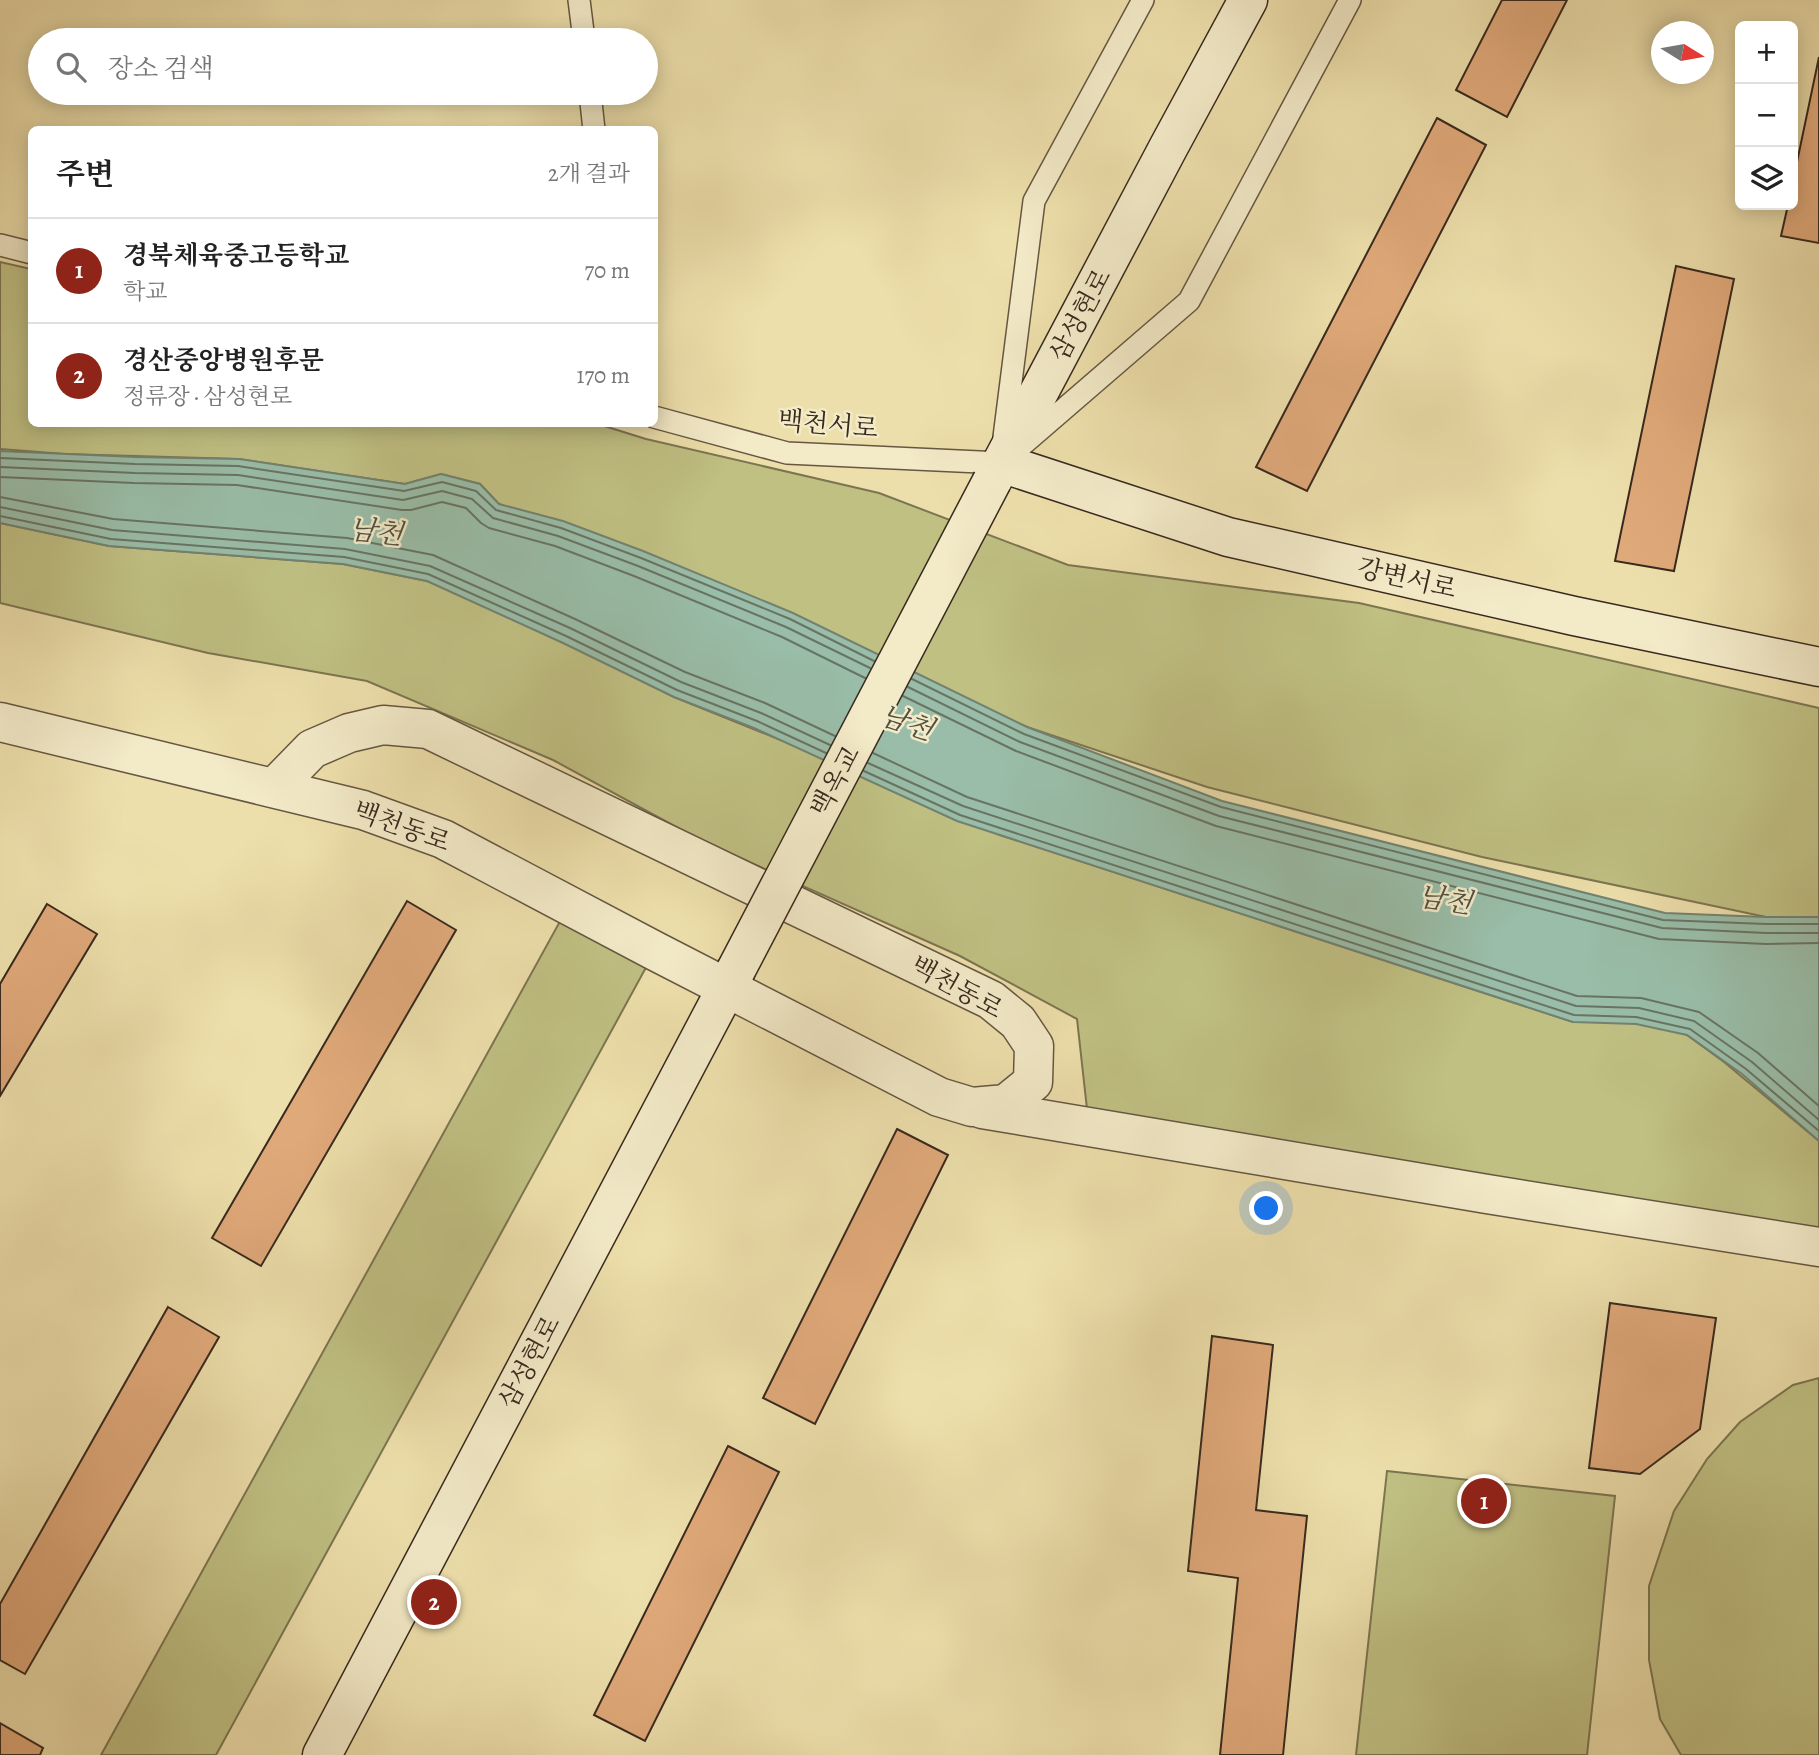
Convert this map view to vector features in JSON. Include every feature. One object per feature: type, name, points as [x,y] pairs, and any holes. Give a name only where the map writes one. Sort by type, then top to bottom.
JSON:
[{"type":"street","name":"삼성현로","points":[[997,472],[1248,0]]},
{"type":"street","name":"강변서로","points":[[997,472],[1228,537],[1819,667]]},
{"type":"street","name":"백옥교","points":[[731,978],[997,472]]},
{"type":"street","name":"백천동로","points":[[0,722],[363,810],[443,839],[731,978],[939,1097],[972,1107],[1006,1104],[1033,1082],[1034,1046],[1018,1022],[991,1000],[428,729],[383,725],[349,733],[312,749],[274,788]]},
{"type":"street","name":"삼성현로","points":[[322,1755],[731,978]]},
{"type":"street","points":[[972,1107],[1819,1247]]},
{"type":"lane","points":[[579,0],[582,28]]},
{"type":"lane","points":[[997,472],[1034,201],[1143,0]]},
{"type":"lane","points":[[997,472],[1189,301],[1350,0]]},
{"type":"lane","points":[[591,105],[594,126]]},
{"type":"lane","points":[[0,245],[28,252]]},
{"type":"lane","name":"백천서로","points":[[658,418],[787,453],[997,472]]},
{"type":"green space","points":[[0,262],[28,268],[28,427],[608,427],[646,439],[879,493],[1068,565],[1359,603],[1819,708],[1819,917],[1766,917],[1482,857],[1207,787],[1027,727],[499,504],[480,484],[441,474],[405,484],[239,459],[64,454],[0,449]]},
{"type":"green space","points":[[0,523],[109,546],[343,564],[427,581],[472,596],[674,697],[793,745],[1000,835],[1573,1022],[1644,1015],[1687,1035],[1724,1062],[1819,1141],[1819,1247],[1089,1127],[1077,1019],[960,956],[702,841],[553,760],[367,681],[208,653],[0,603]]},
{"type":"green space","points":[[569,905],[655,951],[216,1755],[101,1755]]},
{"type":"green space","points":[[1819,1378],[1819,1755],[1681,1755],[1660,1719],[1649,1660],[1649,1586],[1674,1511],[1707,1459],[1740,1422],[1793,1385]]},
{"type":"green space","points":[[1387,1471],[1615,1496],[1587,1755],[1356,1755]]},
{"type":"water","name":"남천","points":[[0,451],[239,459],[405,484],[441,474],[480,484],[499,504],[563,521],[793,613],[1027,727],[1222,801],[1665,913],[1819,917],[1819,1141],[1742,1074],[1687,1035],[1636,1024],[1573,1022],[957,821],[754,728],[674,697],[427,581],[343,564],[109,546],[0,523]]},
{"type":"building","points":[[1502,0],[1567,0],[1507,117],[1456,90]]},
{"type":"building","points":[[1819,57],[1819,243],[1781,236],[1787,210],[1798,210],[1798,157]]},
{"type":"building","points":[[1437,118],[1486,145],[1307,491],[1256,467]]},
{"type":"building","points":[[1676,266],[1734,279],[1674,571],[1615,561]]},
{"type":"building","points":[[407,901],[456,930],[261,1266],[212,1238]]},
{"type":"building","points":[[47,904],[97,934],[0,1096],[0,984]]},
{"type":"building","points":[[897,1129],[948,1155],[815,1424],[763,1398]]},
{"type":"building","points":[[1610,1303],[1716,1318],[1700,1429],[1640,1474],[1589,1468]]},
{"type":"building","points":[[168,1307],[219,1337],[25,1674],[0,1660],[0,1604]]},
{"type":"building","points":[[1212,1336],[1273,1345],[1256,1510],[1307,1516],[1283,1755],[1220,1755],[1238,1578],[1188,1571]]},
{"type":"building","points":[[728,1446],[779,1472],[645,1741],[594,1715]]},
{"type":"building","points":[[0,1723],[43,1748],[40,1755],[0,1755]]},
{"type":"place","name":"경북체육중고등학교","points":[[1484,1501]]},
{"type":"place","name":"경산중앙병원후문","points":[[434,1602]]}]
